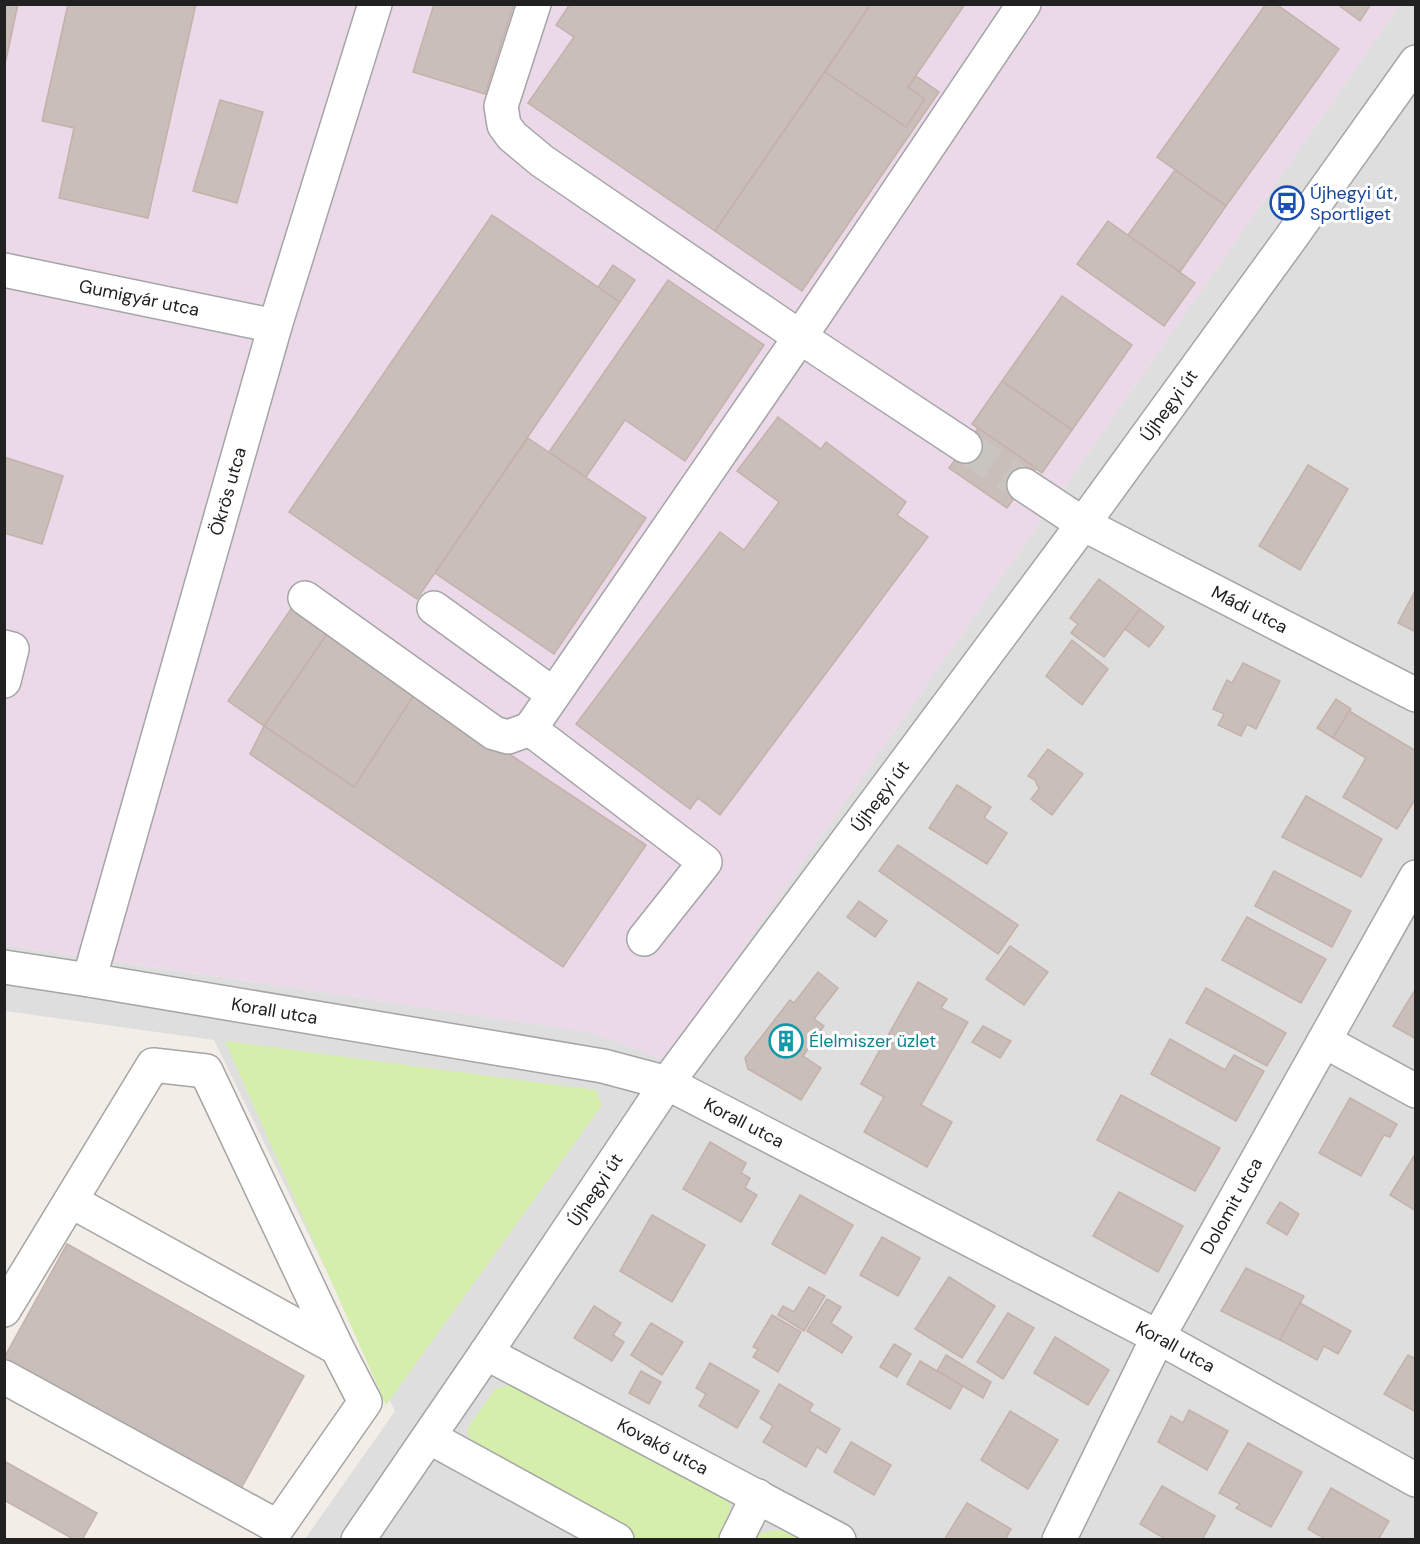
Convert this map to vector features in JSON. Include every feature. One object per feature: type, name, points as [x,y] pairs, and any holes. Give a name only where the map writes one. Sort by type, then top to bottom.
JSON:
[{"type":"street","name":"Ökrös utca","points":[[89,980],[275,326],[375,4]]},
{"type":"street","points":[[534,4],[501,106],[504,125],[512,136],[551,167],[800,337],[965,446]]},
{"type":"street","points":[[305,598],[494,733],[508,737],[530,729],[800,337],[1024,4]]},
{"type":"street","name":"Újhegyi út","points":[[358,1539],[667,1083],[1083,524],[1416,62]]},
{"type":"street","name":"Gumigyár utca","points":[[4,270],[275,326]]},
{"type":"street","name":"Mádi utca","points":[[1024,485],[1083,524],[1416,695]]},
{"type":"street","points":[[434,608],[553,694]]},
{"type":"street","points":[[4,648],[12,649],[4,681]]},
{"type":"street","points":[[530,729],[705,862],[644,939]]},
{"type":"street","name":"Dolomit utca","points":[[1059,1539],[1158,1337],[1416,877]]},
{"type":"street","name":"Korall utca","points":[[4,967],[603,1066],[667,1083],[1158,1337],[1416,1480]]},
{"type":"street","points":[[1324,1041],[1416,1091]]},
{"type":"street","points":[[4,1310],[153,1065],[206,1071],[337,1348],[365,1402],[278,1527],[4,1377]]},
{"type":"street","points":[[71,1201],[337,1348]]},
{"type":"street","name":"Kovakő utca","points":[[486,1353],[839,1539]]},
{"type":"street","points":[[429,1437],[618,1539]]},
{"type":"street","points":[[735,1539],[758,1496]]},
{"type":"shaded area","points":[[4,5],[1400,5],[665,1060],[590,1032],[5,945]]},
{"type":"shaded area","points":[[1400,5],[1415,5],[1415,1539],[801,1540],[782,1529],[754,1539],[472,1448],[636,1539],[305,1539],[395,1411],[214,1040],[5,1011],[4,945],[590,1032],[665,1060]]},
{"type":"green space","points":[[225,1041],[596,1090],[602,1105],[386,1405]]},
{"type":"green space","points":[[509,1385],[530,1392],[721,1493],[730,1503],[730,1520],[724,1539],[636,1539],[472,1448],[467,1429],[495,1389]]},
{"type":"green space","points":[[782,1529],[801,1539],[754,1540],[757,1534]]},
{"type":"building","points":[[4,4],[18,4],[4,69]]},
{"type":"building","points":[[68,4],[196,4],[148,218],[59,198],[74,128],[42,121]]},
{"type":"building","points":[[434,4],[514,4],[485,94],[413,72]]},
{"type":"building","points":[[570,4],[871,4],[715,231],[528,103],[574,37],[556,25]]},
{"type":"building","points":[[871,4],[965,4],[908,87],[925,99],[906,127],[825,72]]},
{"type":"building","points":[[1266,4],[1276,4],[1339,49],[1226,206],[1157,157]]},
{"type":"building","points":[[1337,4],[1371,4],[1360,21]]},
{"type":"building","points":[[825,72],[906,127],[925,99],[908,87],[916,76],[939,92],[802,291],[715,231]]},
{"type":"building","points":[[220,100],[263,112],[237,203],[193,191]]},
{"type":"building","points":[[1175,170],[1226,206],[1180,272],[1128,235]]},
{"type":"building","points":[[492,215],[620,302],[417,599],[289,512]]},
{"type":"building","points":[[1108,221],[1195,283],[1164,326],[1077,264]]},
{"type":"building","points":[[613,265],[635,280],[620,302],[598,287]]},
{"type":"building","points":[[668,280],[764,345],[685,461],[625,420],[586,477],[549,452]]},
{"type":"building","points":[[1062,296],[1132,345],[1072,430],[1002,381]]},
{"type":"building","points":[[1002,381],[1072,430],[1042,473],[972,424]]},
{"type":"building","points":[[778,417],[821,449],[826,442],[906,502],[897,515],[928,537],[720,815],[698,798],[690,809],[576,724],[720,532],[744,550],[779,502],[737,471]]},
{"type":"building","points":[[978,428],[1036,468],[1007,508],[949,468]]},
{"type":"building","points":[[528,438],[646,518],[554,654],[435,573]]},
{"type":"building","points":[[4,457],[63,476],[42,544],[4,533]]},
{"type":"building","points":[[1308,465],[1348,489],[1300,570],[1259,546]]},
{"type":"building","points":[[1099,579],[1140,609],[1104,657],[1071,633],[1078,624],[1070,618]]},
{"type":"building","points":[[1416,589],[1416,632],[1398,623]]},
{"type":"building","points":[[291,609],[327,634],[264,726],[228,701]]},
{"type":"building","points":[[1140,609],[1164,627],[1149,647],[1125,629]]},
{"type":"building","points":[[327,634],[416,692],[354,787],[264,726]]},
{"type":"building","points":[[1072,640],[1108,669],[1082,705],[1046,676]]},
{"type":"building","points":[[1243,663],[1280,681],[1256,729],[1247,724],[1241,736],[1218,725],[1224,714],[1213,709],[1227,680],[1232,683]]},
{"type":"building","points":[[416,692],[646,845],[563,967],[250,754],[264,726],[354,787]]},
{"type":"building","points":[[1336,699],[1351,709],[1333,738],[1317,728]]},
{"type":"building","points":[[1349,711],[1416,751],[1416,798],[1397,829],[1343,797],[1366,758],[1333,738]]},
{"type":"building","points":[[1048,749],[1083,774],[1052,815],[1031,799],[1039,789],[1035,780],[1028,776]]},
{"type":"building","points":[[957,785],[991,807],[984,818],[1007,833],[987,864],[929,828]]},
{"type":"building","points":[[1306,796],[1382,839],[1361,877],[1282,837]]},
{"type":"building","points":[[898,845],[1018,925],[998,954],[879,871]]},
{"type":"building","points":[[1274,871],[1351,911],[1332,947],[1255,906]]},
{"type":"building","points":[[859,901],[887,921],[875,937],[847,917]]},
{"type":"building","points":[[1247,917],[1326,959],[1301,1003],[1222,960]]},
{"type":"building","points":[[1010,946],[1048,972],[1024,1005],[986,979]]},
{"type":"building","name":"Élelmiszer üzlet","points":[[818,972],[838,988],[814,1019],[824,1026],[803,1056],[821,1068],[801,1100],[748,1069],[745,1058],[790,1000],[794,1003]]},
{"type":"building","points":[[918,982],[947,999],[941,1008],[968,1022],[921,1105],[952,1122],[927,1167],[864,1132],[884,1097],[861,1084]]},
{"type":"building","points":[[1206,988],[1286,1033],[1267,1066],[1186,1023]]},
{"type":"building","points":[[1416,991],[1416,1039],[1393,1026]]},
{"type":"building","points":[[983,1026],[1011,1041],[1000,1058],[972,1042]]},
{"type":"building","points":[[1170,1039],[1225,1070],[1234,1055],[1264,1071],[1236,1121],[1151,1074]]},
{"type":"building","points":[[1121,1095],[1220,1148],[1195,1191],[1097,1140]]},
{"type":"building","points":[[1350,1098],[1397,1124],[1390,1137],[1384,1135],[1361,1176],[1319,1153]]},
{"type":"building","points":[[710,1142],[746,1163],[741,1173],[750,1178],[745,1188],[757,1195],[741,1222],[683,1189]]},
{"type":"building","points":[[1416,1153],[1416,1211],[1390,1195]]},
{"type":"building","points":[[1119,1192],[1183,1226],[1158,1272],[1093,1236]]},
{"type":"building","points":[[800,1195],[853,1225],[825,1274],[772,1244]]},
{"type":"building","points":[[1280,1202],[1299,1214],[1287,1235],[1267,1223]]},
{"type":"building","points":[[652,1215],[705,1245],[672,1302],[620,1271]]},
{"type":"building","points":[[882,1237],[920,1258],[898,1296],[860,1275]]},
{"type":"building","points":[[67,1244],[304,1376],[239,1492],[4,1363],[4,1358]]},
{"type":"building","points":[[1246,1268],[1304,1296],[1280,1340],[1221,1311]]},
{"type":"building","points":[[949,1277],[995,1306],[962,1358],[915,1329]]},
{"type":"building","points":[[809,1287],[825,1296],[804,1331],[778,1315],[783,1306],[794,1312]]},
{"type":"building","points":[[827,1299],[841,1307],[831,1323],[852,1337],[842,1353],[807,1331]]},
{"type":"building","points":[[1300,1303],[1351,1331],[1338,1354],[1324,1346],[1317,1360],[1280,1340]]},
{"type":"building","points":[[594,1306],[621,1323],[613,1335],[624,1342],[612,1361],[574,1338]]},
{"type":"building","points":[[1008,1313],[1034,1328],[1003,1379],[977,1362]]},
{"type":"building","points":[[772,1315],[801,1332],[778,1372],[753,1357],[758,1349],[753,1347]]},
{"type":"building","points":[[651,1323],[683,1342],[662,1375],[631,1355]]},
{"type":"building","points":[[1055,1337],[1109,1370],[1088,1405],[1034,1373]]},
{"type":"building","points":[[894,1344],[911,1354],[897,1377],[880,1367]]},
{"type":"building","points":[[946,1355],[991,1382],[983,1398],[937,1371]]},
{"type":"building","points":[[1408,1355],[1416,1359],[1416,1412],[1384,1394]]},
{"type":"building","points":[[920,1361],[963,1386],[950,1409],[907,1384]]},
{"type":"building","points":[[710,1363],[759,1391],[737,1428],[699,1406],[706,1394],[696,1388]]},
{"type":"building","points":[[641,1371],[661,1382],[649,1404],[629,1393]]},
{"type":"building","points":[[779,1384],[813,1404],[809,1411],[840,1429],[826,1453],[817,1447],[806,1467],[763,1442],[773,1426],[760,1418]]},
{"type":"building","points":[[1189,1410],[1228,1431],[1207,1470],[1158,1442],[1171,1416],[1183,1423]]},
{"type":"building","points":[[1010,1411],[1058,1440],[1028,1489],[981,1460]]},
{"type":"building","points":[[851,1442],[891,1465],[874,1495],[834,1472]]},
{"type":"building","points":[[1248,1443],[1302,1472],[1271,1527],[1236,1508],[1240,1504],[1219,1493]]},
{"type":"building","points":[[4,1461],[97,1513],[82,1540],[75,1540],[4,1500]]},
{"type":"building","points":[[1162,1486],[1215,1516],[1202,1540],[1167,1540],[1140,1524]]},
{"type":"building","points":[[1331,1488],[1389,1521],[1378,1540],[1327,1540],[1308,1529]]},
{"type":"building","points":[[967,1503],[1011,1529],[1005,1540],[944,1540]]},
{"type":"tunnel","points":[[965,446],[1024,485]]},
{"type":"place","name":"Újhegyi út, Sportliget","points":[[1287,203]]},
{"type":"place","name":"Élelmiszer üzlet","points":[[786,1041]]}]
